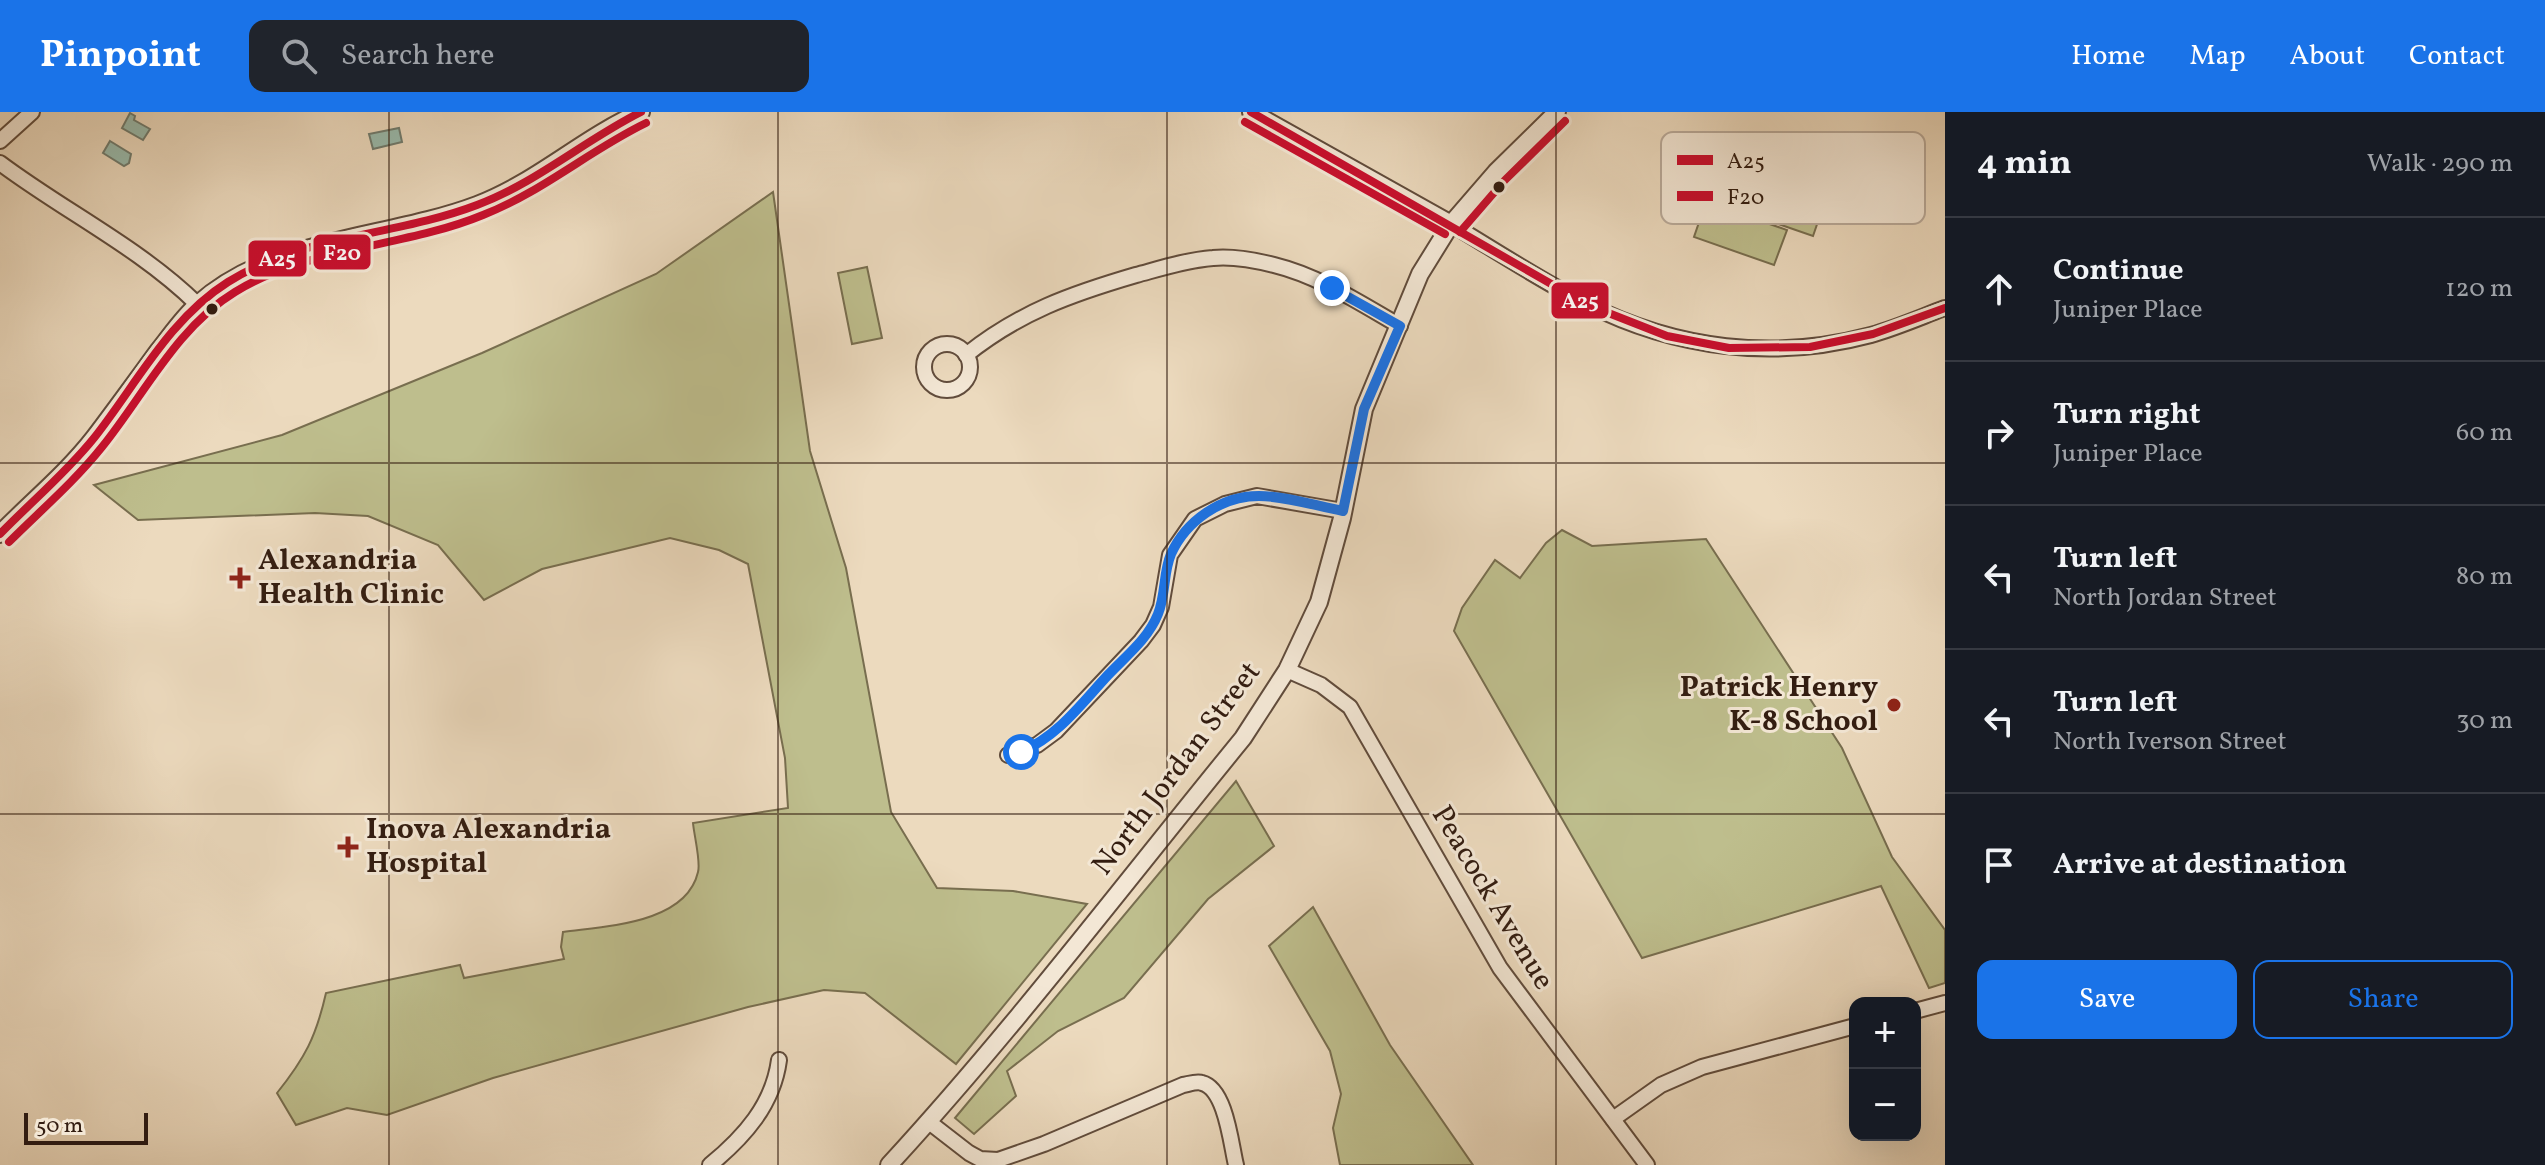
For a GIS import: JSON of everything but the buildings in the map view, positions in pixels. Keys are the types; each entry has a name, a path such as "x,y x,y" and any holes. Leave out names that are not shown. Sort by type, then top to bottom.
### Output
{"street":[{"path":"0,141 32,112"},
{"path":"0,534 80,455 197,304 255,268 309,249 425,220 495,197 556,164 598,134 641,112"},
{"path":"1251,112 1588,305 1645,329 1705,345 1810,347 1873,334 1945,308"},
{"name":"North Jordan Street","path":"889,1165 929,1122 1243,738 1287,670 1319,602 1343,511 1364,409 1420,274 1451,224 1496,172 1557,112"},
{"path":"0,163 130,251 180,287 197,304"},
{"path":"966,355 1006,325 1048,305 1182,262 1212,258 1233,257 1293,271 1332,288 1400,326"},
{"path":"1008,755 1037,745 1056,731 1141,641 1161,607 1170,555 1195,519 1225,504 1257,496 1343,511"},
{"name":"Peacock Avenue","path":"1287,670 1332,692 1357,716 1500,968 1647,1165"},
{"path":"1921,1009 1945,1003 1945,1011"},
{"path":"1613,1119 1661,1085 1702,1067 1849,1028"},
{"path":"710,1165 736,1142 767,1103 776,1082 779,1060"},
{"path":"929,1122 969,1153 980,1159 998,1160 1183,1085 1204,1083 1215,1094 1225,1115 1236,1165"}],"green space":[{"path":"773,192 810,451 846,568 891,812 937,888 1013,891 1087,904 956,1064 865,993 824,990 748,1007 493,1078 387,1115 347,1108 296,1125 277,1093 308,1046 326,993 460,965 464,978 564,959 561,947 563,932 642,919 678,902 690,889 699,868 693,823 788,808 785,758 748,564 719,550 670,538 542,569 484,600 438,545 368,516 315,513 138,520 94,485 282,435 482,353 656,274"},
{"path":"1698,224 1770,224 1787,230 1774,265 1694,237"},
{"path":"1778,224 1817,224 1813,236"},
{"path":"867,267 882,338 852,344 838,273"},
{"path":"1562,530 1592,546 1706,539 1842,748 1892,857 1945,930 1945,983 1929,988 1881,886 1642,958 1454,631 1462,608 1495,560 1520,578 1546,543"},
{"path":"1236,781 1274,846 1208,899 1124,998 1058,1031 1007,1071 1016,1096 974,1134 955,1118"},
{"path":"1313,907 1390,1045 1473,1165 1340,1165 1333,1128 1341,1094 1330,1051 1269,946"}],"shaded area":[{"path":"130,113 135,116 134,120 150,129 143,140 122,128"},
{"path":"399,128 402,142 373,149 369,134"},
{"path":"110,141 131,154 129,163 124,166 103,153"}],"transit line":[{"name":"A25","path":"0,534 83,451 188,315 228,282 287,254 414,224 499,196 641,112"},
{"name":"A25","path":"1251,112 1588,305 1667,336 1729,348 1810,347 1873,334 1945,308"},
{"name":"F20","path":"1460,232 1505,180 1565,121"},
{"name":"F20","path":"1245,122 1445,234"},
{"name":"F20","path":"9,542 91,460 162,363 196,324 235,292 294,265 452,226 505,206 646,123"}],"place":[{"name":"Alexandria Health Clinic","path":"240,578"},
{"name":"Patrick Henry K-8 School","path":"1894,705"},
{"name":"Inova Alexandria Hospital","path":"348,847"}],"route":[{"path":"1021,752 1056,731 1153,625 1161,607 1170,555 1195,519 1225,504 1257,496 1343,511 1364,409 1400,326 1332,288"}]}
